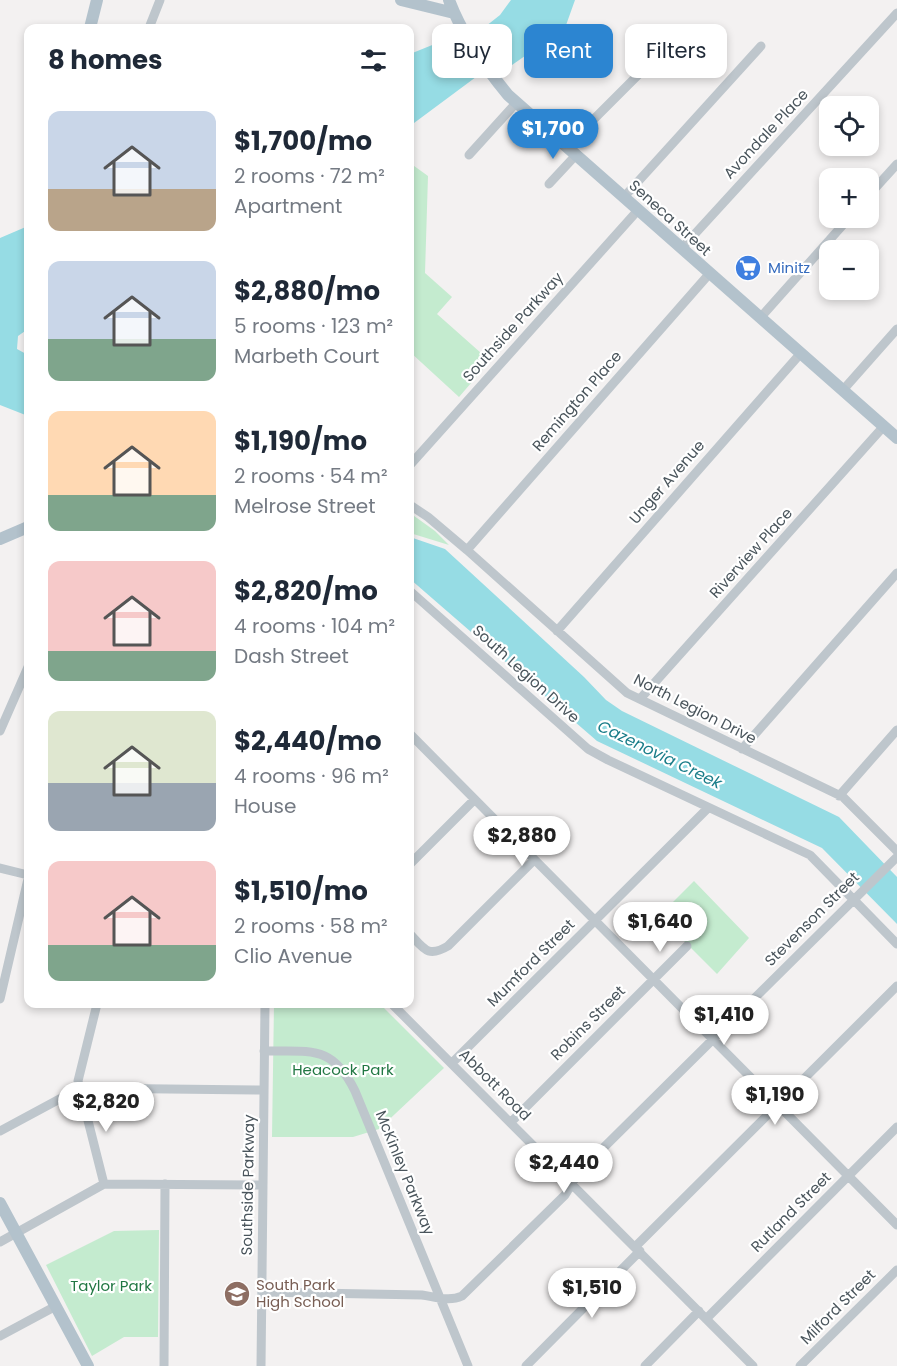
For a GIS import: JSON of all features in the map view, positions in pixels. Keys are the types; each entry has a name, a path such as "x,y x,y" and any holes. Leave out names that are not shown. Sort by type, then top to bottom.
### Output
{"main road":[{"path":"91,24 97,0"},
{"path":"401,0 456,17"},
{"name":"Seneca Street","path":"449,0 456,17 480,57 505,92 897,438"},
{"path":"0,539 24,529"},
{"path":"0,1203 88,1366"}],"street":[{"path":"151,24 160,0"},
{"name":"Avondale Place","path":"681,248 897,13"},
{"path":"624,196 761,46"},
{"path":"549,184 571,150 636,78"},
{"path":"469,155 517,102"},
{"path":"879,184 897,164"},
{"name":"Southside Parkway","path":"414,461 639,209"},
{"path":"761,317 840,228"},
{"name":"Remington Place","path":"467,550 710,273"},
{"path":"843,390 897,329"},
{"name":"Unger Avenue","path":"557,631 801,353"},
{"name":"Riverview Place","path":"640,699 884,426"},
{"name":"North Legion Drive","path":"414,508 467,550 627,693 839,796 896,855"},
{"path":"742,749 897,573"},
{"name":"South Legion Drive","path":"414,595 596,755 810,855 855,897 897,944"},
{"path":"0,731 24,676"},
{"path":"839,796 897,730"},
{"path":"414,738 897,1225"},
{"path":"414,860 474,800"},
{"name":"Mumford Street","path":"452,1063 708,808"},
{"name":"Stevenson Street","path":"440,1298 454,1299 462,1296 565,1194 579,1172 896,855"},
{"path":"414,938 430,952 437,952 448,946 534,860"},
{"path":"0,868 24,873"},
{"path":"0,999 24,896"},
{"name":"Robins Street","path":"511,1122 687,946"},
{"path":"526,1366 777,1105 897,986"},
{"path":"96,1008 78,1081 104,1184"},
{"name":"Southside Parkway","path":"261,1366 266,1008"},
{"name":"Abbott Road","path":"396,1008 753,1366"},
{"name":"McKinley Parkway","path":"264,1051 324,1055 343,1069 355,1091 468,1366"},
{"path":"0,1131 80,1088 264,1090"},
{"name":"Rutland Street","path":"645,1366 703,1315 897,1127"},
{"path":"0,1242 104,1184 263,1185"},
{"path":"164,1366 165,1184"},
{"name":"Milford Street","path":"800,1366 897,1270"},
{"path":"262,1292 422,1294 440,1298"},
{"path":"0,1336 56,1306"}],"green space":[{"path":"414,166 428,176 425,273 452,297 437,314 490,361 459,397 414,356"},
{"path":"414,516 435,531 449,545 414,534"},
{"path":"694,881 749,938 717,974 659,916"},
{"name":"Heacock Park","path":"274,1008 384,1008 444,1068 379,1129 353,1137 272,1137"},
{"name":"Taylor Park","path":"159,1230 158,1337 124,1337 92,1356 46,1265 114,1231"}],"water":[{"path":"511,0 575,0 566,24 524,24 524,57 512,65 512,24 489,24 500,15"},
{"path":"432,45 432,78 475,78 414,123 414,52"},
{"path":"24,228 24,332 18,336 17,349 24,353 24,414 0,405 0,238"},
{"name":"Cazenovia Creek","path":"414,538 445,549 606,700 622,711 839,817 897,877 897,924 822,848 597,741 414,582"}],"place":[{"name":"Minitz","path":"748,268"},
{"name":"South Park High School","path":"237,1294"}]}
